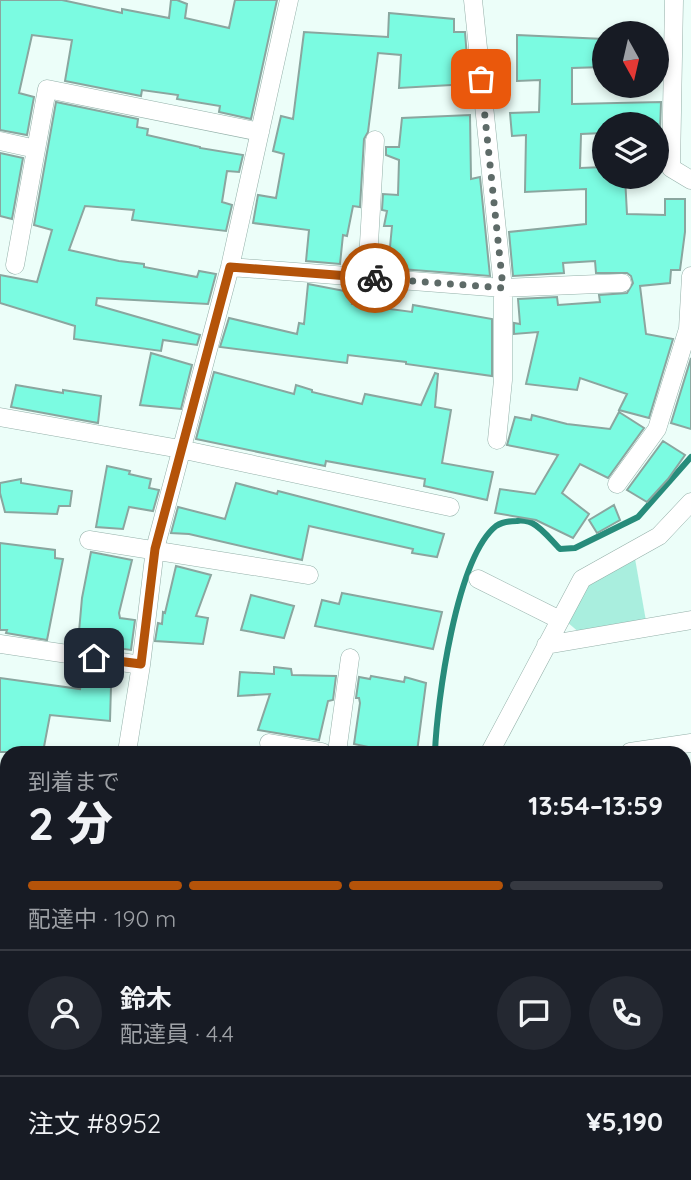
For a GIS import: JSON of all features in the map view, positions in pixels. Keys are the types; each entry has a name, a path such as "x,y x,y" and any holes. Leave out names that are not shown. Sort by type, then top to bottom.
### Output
{"street":[{"path":"128,746 155,549 230,267 289,0"},
{"path":"473,0 503,288 503,380 497,440"},
{"path":"674,0 671,168 691,180"},
{"path":"15,265 47,89 260,132"},
{"path":"366,278 375,140"},
{"path":"0,141 36,149"},
{"path":"230,267 503,288 622,284"},
{"path":"618,484 657,429 688,329 691,276"},
{"path":"0,417 180,449 450,506"},
{"path":"493,746 582,579 659,536 691,502"},
{"path":"89,540 309,575"},
{"path":"478,579 560,620"},
{"path":"546,645 691,620"},
{"path":"0,645 141,664"},
{"path":"338,746 350,658"},
{"path":"671,746 691,743"},
{"path":"269,744 282,746"}],"green space":[{"path":"634,553 646,621 580,633 567,622 586,580"}],"building":[{"path":"0,0 62,0 122,13 122,9 169,18 171,0 177,0 187,4 185,18 229,28 235,0 277,0 251,119 219,112 220,106 177,99 178,95 142,90 141,96 65,81 72,40 32,35 19,93 34,97 27,135 0,130"},
{"path":"389,13 454,19 454,32 465,32 469,84 399,88 401,55 378,53 368,132 364,139 360,207 353,206 347,236 343,235 340,264 306,261 309,230 253,223 258,195 276,198 284,154 273,151 281,116 293,119 304,32 388,37"},
{"path":"517,35 592,38 592,67 572,68 572,104 661,102 661,112 592,112 592,134 581,134 580,168 592,168 592,189 626,189 627,214 665,215 665,199 685,199 685,232 680,270 671,270 670,283 640,286 646,334 673,339 649,418 619,410 627,394 580,378 577,390 526,384 538,332 514,334 514,323 520,324 518,299 557,297 558,305 600,302 599,295 627,293 633,283 627,273 596,273 595,261 563,263 564,273 513,276 509,232 586,224 586,189 525,192 526,135 512,136 510,113 539,112 540,80 517,81"},
{"path":"56,102 138,119 137,127 148,129 147,135 243,155 239,172 227,171 222,202 232,205 226,231 132,220 134,210 85,206 69,250 197,277 199,271 216,274 208,304 97,298 96,305 200,335 197,345 163,340 161,351 74,339 75,326 0,303 0,275 37,282 52,230 34,225"},
{"path":"470,115 471,179 480,177 490,276 388,268 392,226 384,226 387,211 382,210 383,194 398,195 399,160 386,155 386,147 399,147 402,118"},
{"path":"0,153 23,158 12,219 0,216"},
{"path":"308,284 355,293 352,304 412,312 413,305 492,319 492,376 348,355 347,363 220,347 229,318 297,334 299,323 304,324"},
{"path":"151,353 192,365 181,409 140,405"},
{"path":"691,358 691,429 671,423"},
{"path":"214,372 294,394 296,385 312,392 362,404 365,394 421,405 435,373 438,374 435,407 451,410 442,463 493,472 487,500 424,486 425,479 326,461 325,466 196,439"},
{"path":"16,385 101,396 98,423 11,407"},
{"path":"619,412 644,428 608,478 580,464 562,493 589,514 573,538 536,520 495,513 500,489 535,494 558,455 507,445 515,417 531,420 532,415 567,424 610,429"},
{"path":"663,441 685,455 647,502 627,490"},
{"path":"107,466 151,479 149,488 159,490 153,511 129,507 123,529 96,527"},
{"path":"21,479 21,483 72,491 70,506 59,506 57,514 5,512 0,483"},
{"path":"236,483 277,494 278,491 444,534 437,557 412,553 413,549 309,526 302,560 189,534 171,533 178,507 225,519"},
{"path":"614,505 620,520 597,533 589,520"},
{"path":"0,543 55,550 55,558 63,559 47,640 0,630"},
{"path":"91,552 132,560 119,613 120,618 135,620 131,650 78,643 82,598"},
{"path":"176,566 211,575 196,616 208,618 203,644 155,641 158,623 162,624"},
{"path":"342,593 442,612 433,649 315,626 322,600 339,604"},
{"path":"251,595 294,606 284,638 241,630"},
{"path":"274,667 291,669 292,675 336,676 333,700 328,701 319,740 258,730 270,694 238,696 240,672 274,674"},
{"path":"371,676 404,682 405,677 426,683 418,746 354,744 360,703 359,698 356,698 359,677 370,679"},
{"path":"0,678 80,689 81,682 111,686 110,721 50,715 44,746 0,746"}],"waterway":[{"path":"436,746 445,667 460,598 482,543 496,526 509,522 529,522 560,549 575,548 638,517 691,457"}],"way so far":[{"path":"375,278 503,288 481,79"}],"route":[{"path":"94,658 141,664 155,549 230,267 375,278"}]}
